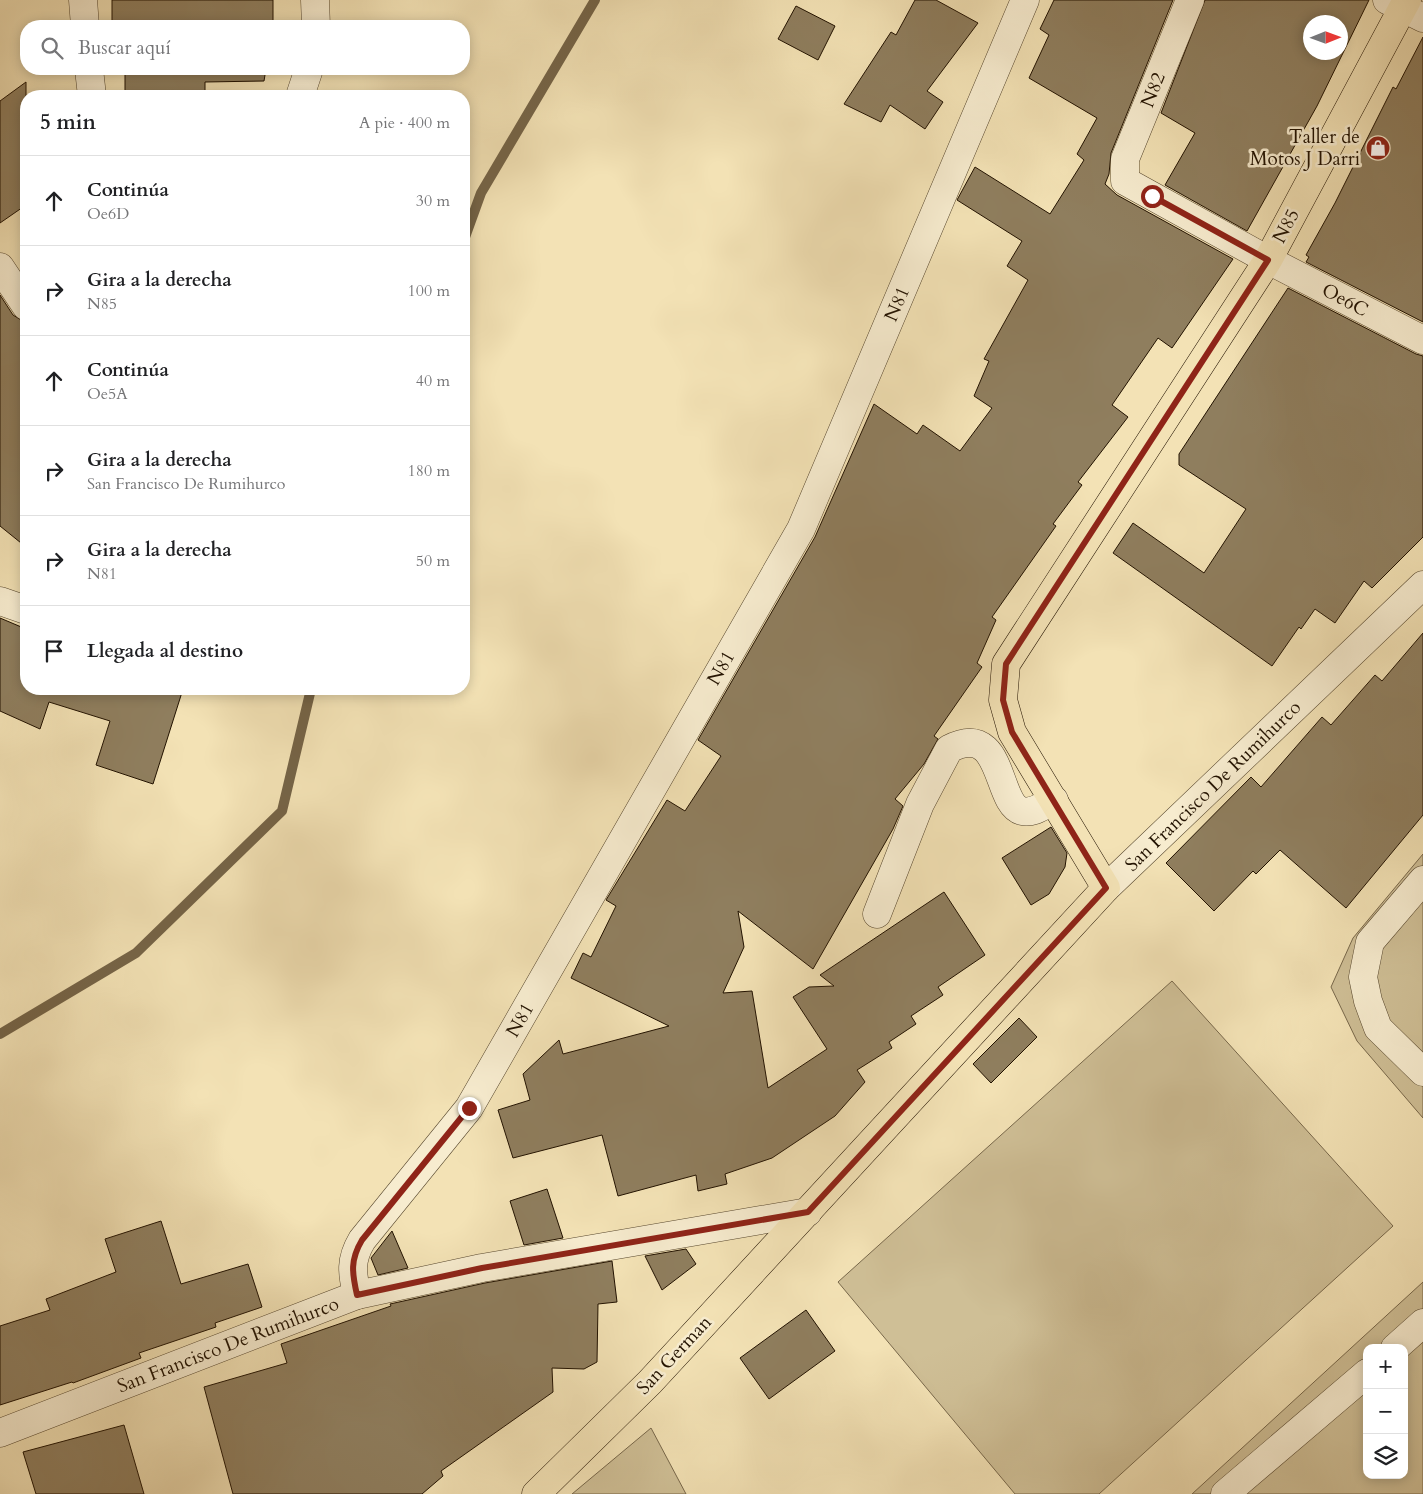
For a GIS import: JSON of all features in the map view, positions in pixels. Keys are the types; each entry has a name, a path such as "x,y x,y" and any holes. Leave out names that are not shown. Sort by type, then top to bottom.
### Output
{"main road":[{"name":"N85","path":"1054,800 1012,732 1003,700 1006,664 1268,260 1405,7"},
{"path":"1054,800 1106,888"},
{"name":"San Francisco De Rumihurco","path":"808,1212 1106,888"},
{"name":"San German","path":"536,1494 650,1382 808,1212"}],"street":[{"path":"82,0 84,20"},
{"path":"315,0 316,20"},
{"name":"N81","path":"357,1295 351,1268 353,1257 362,1240 469,1108 802,529 1025,0"},
{"name":"N82","path":"1125,181 1125,159 1190,0"},
{"path":"90,75 91,90"},
{"path":"302,90 307,75"},
{"name":"Oe6C","path":"1125,181 1268,260 1423,340"},
{"path":"0,267 20,297"},
{"name":"San Francisco De Rumihurco","path":"1106,888 1423,585"},
{"path":"0,601 20,608"},
{"path":"877,914 920,804 949,749 965,744 984,749 992,756 1013,804 1020,811 1031,812 1054,800"},
{"path":"1423,880 1370,942 1363,977 1368,1001 1378,1028 1423,1072"},
{"name":"San Francisco De Rumihurco","path":"0,1433 357,1295 482,1268 808,1212"},
{"path":"1399,1344 1423,1323"},
{"path":"1225,1494 1363,1376"}],"shaded area":[{"path":"1423,854 1423,1118 1357,1041 1331,987 1353,938"},
{"path":"1172,981 1393,1226 1099,1494 1015,1494 838,1282"},
{"path":"1423,1282 1423,1494 1192,1494"},
{"path":"651,1428 686,1494 572,1494"}],"building":[{"path":"112,0 273,0 273,20 112,20"},
{"path":"915,0 936,0 978,23 927,91 943,102 925,129 890,105 881,122 844,104 891,32 896,35"},
{"path":"1054,0 1173,0 1111,153 1109,174 1105,184 1117,195 1233,259 1172,348 1158,338 1112,405 1128,417 1078,482 1082,485 1053,524 1056,526 992,617 996,620 977,663 982,667 934,736 938,739 924,764 895,799 903,806 893,829 813,969 738,911 744,947 723,993 752,991 768,1088 827,1049 793,997 809,987 834,986 820,975 944,892 985,955 938,987 943,995 911,1016 916,1024 889,1042 892,1048 857,1070 865,1082 835,1116 772,1158 725,1174 727,1184 698,1191 696,1175 618,1196 602,1135 513,1158 498,1110 530,1100 523,1074 559,1040 563,1054 669,1026 571,978 583,953 591,957 616,906 606,900 667,800 685,811 721,756 698,740 815,537 874,404 917,434 923,425 960,451 992,408 974,396 989,361 984,359 1028,280 1007,266 1022,241 957,200 975,167 1050,214 1084,160 1077,154 1097,118 1029,78 1049,35 1040,29"},
{"path":"1205,0 1369,0 1348,43 1348,15 1303,15 1303,60 1340,60 1317,106 1247,231 1165,185 1195,133 1161,113"},
{"path":"796,6 835,26 818,60 778,39"},
{"path":"1423,37 1423,322 1306,262 1309,257 1306,255 1335,203 1393,87 1396,89"},
{"path":"125,75 265,75 264,81 205,82 205,90 125,90"},
{"path":"26,82 26,90 20,90 20,209 0,223 0,101"},
{"path":"1288,288 1423,356 1423,537 1372,588 1364,581 1335,623 1315,609 1301,629 1299,627 1272,666 1113,553 1133,523 1204,573 1246,509 1179,465 1179,454"},
{"path":"0,295 13,315 20,319 20,542 0,526"},
{"path":"0,618 20,626 20,695 181,695 153,784 96,765 110,721 49,702 40,729 0,711"},
{"path":"1423,633 1423,815 1346,908 1280,850 1256,874 1253,871 1214,911 1166,863 1251,777 1261,787 1322,717 1331,725 1375,675 1382,681"},
{"path":"1051,827 1067,853 1065,867 1049,894 1031,905 1002,858"},
{"path":"1019,1018 1037,1037 991,1083 973,1064"},
{"path":"547,1189 563,1238 524,1245 510,1201"},
{"path":"161,1221 181,1284 248,1264 262,1307 215,1323 216,1327 139,1353 141,1358 73,1383 0,1405 0,1326 50,1310 46,1299 116,1272 105,1239"},
{"path":"392,1231 408,1268 378,1275 371,1258"},
{"path":"686,1249 696,1264 662,1290 645,1256"},
{"path":"612,1261 617,1302 598,1304 597,1362 584,1369 552,1368 553,1392 441,1471 443,1476 422,1494 233,1494 204,1387 287,1363 281,1344 391,1306 390,1304 485,1283"},
{"path":"806,1310 835,1351 769,1399 740,1358"},
{"path":"124,1425 144,1494 36,1494 23,1452"}],"waterway":[{"path":"470,223 481,193 595,0"},
{"path":"0,1034 136,953 282,811 310,695"}],"place":[{"name":"Taller de Motos J Darri","path":"1378,148"}],"route":[{"path":"469,1108 372,1226 357,1248 351,1268 357,1295 482,1268 808,1212 1106,888 1012,732 1003,700 1006,664 1268,260 1152,196"}]}
